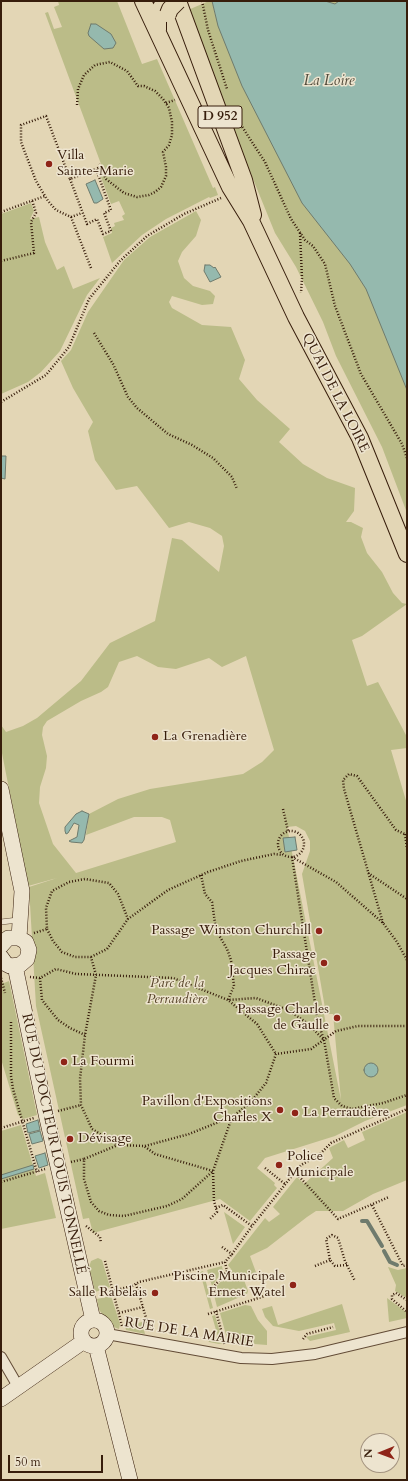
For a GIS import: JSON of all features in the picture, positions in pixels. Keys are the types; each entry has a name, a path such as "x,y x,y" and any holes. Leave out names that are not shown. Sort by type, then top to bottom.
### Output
{"main road":[{"path":"158,31 158,12 166,7 170,9 178,1"},
{"name":"QUAI DE LA LOIRE","path":"178,1 244,180 257,234"},
{"name":"QUAI DE LA LOIRE","path":"144,4 230,187 257,234 296,317 360,438 407,554"},
{"path":"166,7 165,26 167,34 237,183 257,234"}],"street":[{"path":"1,789 22,891 19,938"},
{"path":"1,946 8,938 19,938 28,946 28,955 24,963 15,966 6,964 1,957"},
{"name":"RUE DU DOCTEUR LOUIS TONNELLÉ","path":"15,966 46,1114 93,1320"},
{"path":"1,1399 90,1344 105,1340 107,1334 103,1324 93,1320 84,1326 82,1331 90,1344 130,1480"},
{"name":"RUE DE LA MAIRIE","path":"107,1334 241,1358 272,1359 315,1354 407,1332"},
{"path":"1,1357 19,1388"}],"lane":[{"path":"1,922 12,920 21,921"}],"path":[{"path":"202,1 208,30 229,94"},
{"path":"77,105 78,89 84,74 95,65 110,62 127,71 138,86 150,88 166,103 171,116 173,128 171,142 163,152 166,176 161,187 149,195 137,197 130,196 119,191 106,179 99,164"},
{"path":"166,103 176,98"},
{"path":"92,268 71,217 56,210 36,181 21,142 21,125 46,116 87,224 97,219 103,234 111,231 104,213 112,210 96,169"},
{"path":"236,116 242,129 265,162 291,219 305,240 320,254 325,264 335,306 361,374 402,444 407,458"},
{"path":"70,179 100,167"},
{"path":"1,212 45,196"},
{"path":"1,402 46,375 69,347 89,300 120,261 147,236 184,214 224,197"},
{"path":"1,261 34,253 32,222 36,213 32,200"},
{"path":"71,217 82,213"},
{"path":"300,232 302,278 300,297"},
{"path":"94,333 113,364 128,397 137,408 168,434 192,445 213,458 232,477 237,489"},
{"path":"383,923 344,789 343,780 349,774 357,776 396,830 406,835 407,848"},
{"path":"283,809 288,831"},
{"path":"284,855 278,848 278,840 288,831 297,832 304,842 300,853 292,857"},
{"path":"128,920 118,894 109,883 84,879 69,882 52,891 46,908 47,929 53,941 62,952 75,957 91,957 107,949 128,920 168,890 201,875 241,861 274,854 284,855 292,857 336,882 383,923 397,942 407,960"},
{"path":"292,857 318,1022 324,1040 334,1098 342,1106 352,1109 383,1103 407,1094"},
{"path":"368,873 407,899"},
{"path":"201,875 205,894 212,902 216,930 227,949 231,960 234,986 228,1000"},
{"path":"36,937 33,933 47,929"},
{"path":"91,957 96,975 85,1035 80,1079 81,1105 92,1129 118,1145"},
{"path":"30,970 29,977 40,978 56,969 76,974 173,978 228,1000 257,1024 276,1054"},
{"path":"1,978 7,1000"},
{"path":"40,978 42,1000 58,1020 85,1035"},
{"path":"228,1000 256,998 288,1010 307,1023 324,1040"},
{"path":"1,1182 37,1172 22,1122 11,1076 12,1034 10,1015"},
{"path":"276,1054 311,1049 336,1031 358,1026 407,1026"},
{"path":"213,1171 182,1199 167,1206 124,1216 109,1215 99,1211 91,1202 84,1179 84,1159 118,1145 144,1146 189,1134 232,1117 249,1104 266,1083 276,1054"},
{"path":"1,1128 81,1105"},
{"path":"96,1295 225,1262 301,1165 319,1155 331,1143 407,1109"},
{"path":"209,1220 217,1212 214,1201 213,1171 232,1117"},
{"path":"144,1146 154,1154 213,1171"},
{"path":"265,1168 285,1184"},
{"path":"294,1172 338,1219 389,1197"},
{"path":"216,1208 223,1205 252,1226"},
{"path":"372,1205 403,1266 407,1265"},
{"path":"81,1222 100,1237 101,1242"},
{"path":"347,1265 335,1266 330,1260 326,1239 332,1235 338,1238 347,1265 355,1281"},
{"path":"222,1248 232,1254"},
{"path":"315,1266 330,1260"},
{"path":"105,1261 123,1330"},
{"path":"211,1290 227,1271 225,1262"},
{"path":"136,1284 150,1328"},
{"path":"407,1300 396,1293 392,1295 392,1299 407,1312"},
{"path":"208,1314 268,1294"},
{"path":"119,1313 143,1306"},
{"path":"216,1311 226,1348"},
{"path":"303,1339 307,1334 333,1327"}],"green space":[{"path":"58,1 117,1 142,64 157,59 213,188 215,187 218,195 209,197 166,219 142,235 112,263 103,237 112,233 111,228 115,226 114,223 124,220 122,216 125,214 119,201 111,204 99,172 105,170 101,164 45,13 48,12 54,29 62,27 54,7 59,5"},
{"name":"La Loire","path":"212,1 215,14 246,1 407,1 407,513 382,447 336,356 323,322 296,267 275,233 240,147 188,10"},
{"path":"31,203 34,211 30,219 39,217 45,242 57,270 64,266 73,289 100,278 87,295 60,351 41,372 28,382 1,394 1,214"},
{"name":"Parc de la Perraudière","path":"196,211 201,220 196,236 182,252 178,261 184,278 193,286 210,291 215,296 213,304 202,305 172,296 169,302 172,308 202,325 231,327 245,360 239,379 257,400 290,429 279,442 303,464 327,478 355,488 354,511 346,522 351,522 363,528 361,537 367,553 382,572 393,593 402,603 407,604 362,636 352,640 367,686 378,682 407,737 407,748 391,750 407,804 407,1105 365,1121 335,1136 265,1158 257,1168 275,1183 274,1185 277,1188 250,1221 220,1199 93,1233 89,1218 83,1219 36,1006 29,887 57,878 28,886 1,748 1,725 6,732 23,726 37,718 81,681 110,643 155,621 172,538 182,540 219,572 224,546 222,536 210,528 189,522 169,528 137,486 116,490 95,460 88,431 93,422 73,388 61,361 71,350 88,312 124,260 150,237","holes":["137,656 158,667 176,669 209,658 222,667 246,656 274,750 262,762 243,774 150,789 118,799 89,814 86,835 134,817 162,817 170,820 176,842 76,873 53,844 39,803 40,787 46,768 47,756 42,735 43,727 47,721 108,687 119,662","296,826 305,831 310,841 310,851 302,874 326,1014 333,1014 341,1100 287,827"]},
{"path":"1,981 4,983 9,981 37,1115 23,1119 18,1115 1,1059"},
{"path":"407,1112 407,1180 373,1194 343,1211 316,1211 307,1217 267,1248 250,1256 257,1275 244,1280 248,1291 247,1294 217,1307 213,1291 231,1269 228,1265 265,1218 269,1222 280,1214 273,1207 297,1177 304,1184 333,1158 329,1148 344,1140 348,1148 365,1140 362,1132"},
{"path":"21,1125 36,1176 45,1173 56,1218 1,1229 1,1131"},
{"path":"224,1212 245,1227 233,1244"},
{"path":"98,1258 102,1260 110,1287 95,1292 89,1267 91,1261"},
{"path":"222,1266 223,1271 212,1286 207,1270"},
{"path":"388,1267 398,1270 407,1268 407,1298 395,1291 396,1285"},
{"path":"203,1271 213,1308 210,1309 200,1272"},
{"path":"111,1296 120,1324 119,1329 114,1327 99,1310 97,1299"},
{"path":"387,1298 406,1312 407,1318 389,1322"},
{"path":"342,1304 350,1332 310,1341 306,1337 336,1330 334,1323 299,1331 273,1326 265,1317 262,1309 272,1306 278,1325"},
{"path":"245,1305 251,1306 258,1320 267,1331 267,1345 228,1342 220,1313"},
{"path":"215,1315 223,1343 219,1344 209,1342 208,1340 218,1337 212,1316"},
{"path":"142,1322 145,1334 126,1330 125,1326"}],"water":[{"name":"La Loire","path":"212,1 325,1 335,4 339,1 407,1 407,390 366,289 350,264 302,203 242,86 218,26"},
{"path":"91,24 96,24 111,34 116,43 113,48 104,49 89,36 88,33"},
{"path":"95,180 103,199 97,203 94,203 86,184"},
{"path":"205,265 215,267 221,277 210,282 204,271"},
{"path":"1,456 6,456 5,479 1,478"},
{"path":"82,811 89,814 84,840 82,843 71,842 69,841 77,837 79,825 74,823 66,834 65,827 76,814"},
{"path":"295,837 297,850 285,852 283,838"},
{"path":"368,1063 374,1063 378,1067 378,1073 374,1077 368,1077 364,1073 364,1067"},
{"path":"38,1120 40,1130 28,1133 26,1124"},
{"path":"40,1131 43,1141 32,1144 29,1134"},
{"path":"45,1153 48,1165 39,1168 35,1156"},
{"path":"33,1165 34,1169 1,1179 1,1175"}],"waterway":[{"path":"362,1221 367,1221 382,1246"},
{"path":"384,1251 390,1262 397,1265"}],"place":[{"name":"Villa Sainte-Marie","path":"49,164"},
{"name":"La Grenadière","path":"155,737"},
{"name":"Passage Winston Churchill","path":"319,931"},
{"name":"Passage Jacques Chirac","path":"324,963"},
{"name":"Passage Charles de Gaulle","path":"337,1018"},
{"name":"La Fourmi","path":"64,1062"},
{"name":"Pavillon d'Expositions Charles X","path":"280,1110"},
{"name":"La Perraudière","path":"295,1113"},
{"name":"Dévisage","path":"70,1139"},
{"name":"Police Municipale","path":"279,1165"},
{"name":"Piscine Municipale Ernest Watel","path":"293,1285"},
{"name":"Salle Rabelais","path":"155,1293"}]}
